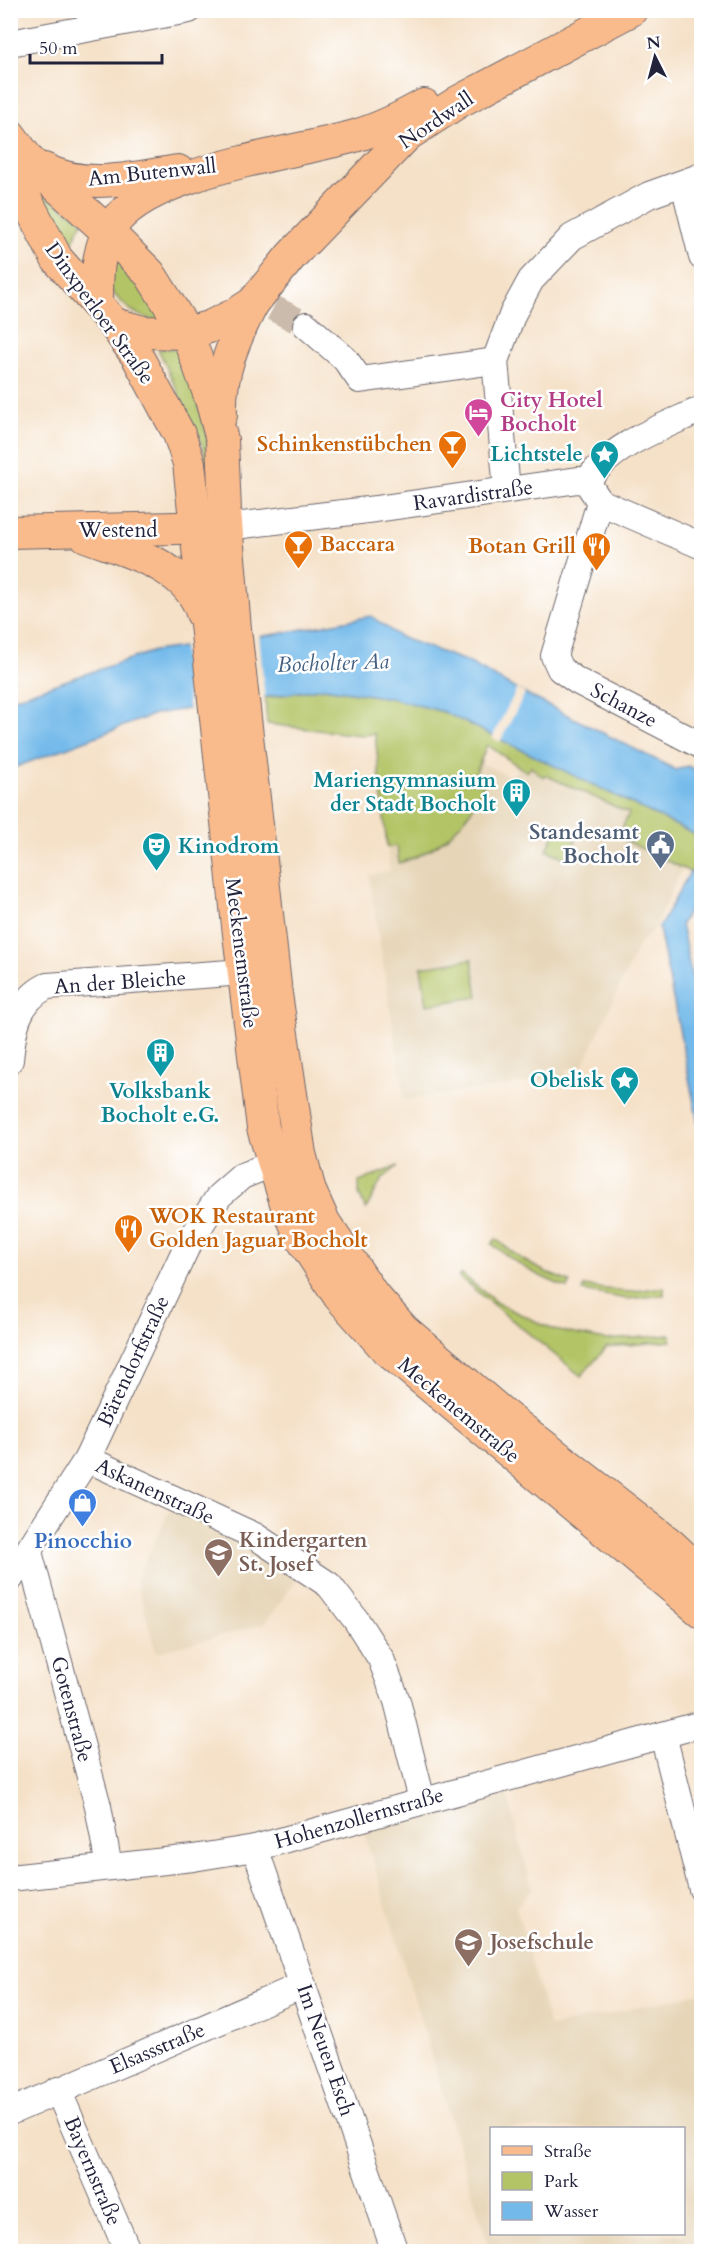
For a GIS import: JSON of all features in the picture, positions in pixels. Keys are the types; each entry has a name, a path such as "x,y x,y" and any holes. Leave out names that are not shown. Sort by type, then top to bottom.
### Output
{"main road":[{"name":"Nordwall","path":"324,145 398,120 597,10"},
{"name":"Nordwall","path":"222,440 220,402 224,374 235,339 262,303 291,256 389,151 430,119 631,10"},
{"name":"Dinxperloer Straße","path":"10,135 57,259 105,313 137,356 179,434 212,528"},
{"name":"Am Butenwall","path":"20,166 85,180 131,178 241,162 324,145"},
{"path":"324,145 346,151 352,158 359,183"},
{"name":"Am Butenwall","path":"105,313 97,262 108,232 137,201 182,182 241,162"},
{"name":"Dinxperloer Straße","path":"20,166 108,232 150,274 187,333 222,440 212,528"},
{"name":"Nordwall","path":"105,313 143,332 187,333 220,323 262,303"},
{"name":"Westend","path":"10,532 212,528"},
{"name":"Meckenemstraße","path":"212,528 231,721 273,970 286,1158 302,1239 333,1288 359,1321 387,1350 702,1612"},
{"path":"72,530 144,558 174,574 191,589 199,603 221,630"},
{"name":"Meckenemstraße","path":"231,721 244,972 263,1128 310,1191 329,1231 373,1295 404,1330 505,1416 670,1544 702,1574"}],"street":[{"path":"10,43 189,10"},
{"path":"507,490 495,361 513,313 531,280 556,251 572,237 649,195 693,180 702,257"},
{"path":"306,325 345,358 360,380 495,361"},
{"path":"593,492 602,463 626,447 702,409"},
{"name":"Ravardistraße","path":"212,528 376,509 578,480 593,492 702,546"},
{"name":"Schanze","path":"593,492 554,656 560,669 577,681 702,746"},
{"name":"An der Bleiche","path":"10,1059 12,1039 21,1010 36,992 47,986 244,972"},
{"name":"Bärendorfstraße","path":"10,1579 87,1459 187,1246 219,1196 242,1176 286,1158"},
{"name":"Askanenstraße","path":"87,1459 255,1536 329,1585 356,1620 381,1659 397,1701 422,1800"},
{"name":"Gotenstraße","path":"28,1552 98,1806 109,1867"},
{"name":"Hohenzollernstraße","path":"10,1878 255,1848 702,1724"},
{"path":"663,1735 702,1889"},
{"name":"Im Neuen Esch","path":"255,1848 395,2252"},
{"name":"Elsassstraße","path":"10,2112 303,1985"},
{"name":"Bayernstraße","path":"58,2090 128,2252"}],"shaded area":[{"path":"375,730 479,762 511,777 518,769 512,765 520,760 533,766 543,777 545,774 629,814 686,860 655,928 640,943 583,1066 566,1069 567,1077 405,1100 369,875 390,871"},
{"name":"Kindergarten St. Josef","path":"172,1505 302,1573 264,1624 156,1653 136,1580"},
{"path":"507,1794 532,1888 516,1907 550,2027 701,1993 701,2251 490,2251 364,1832"}],"green space":[{"path":"38,191 83,221 69,249"},
{"path":"116,256 167,320 139,315 117,298 104,283"},
{"path":"182,348 210,446 209,488 203,447 158,349"},
{"path":"324,688 391,698 444,712 694,834 701,848 700,871 690,872 618,837 629,813 545,775 543,777 531,767 527,772 487,745 472,782 484,785 470,812 439,844 427,852 399,863 397,846 387,847 375,734 360,735 267,724 265,698"},
{"path":"556,831 576,840 568,859 547,850"},
{"path":"472,959 478,997 427,1005 421,967"},
{"path":"398,1166 382,1179 366,1209 359,1195 359,1182"},
{"path":"496,1239 531,1264 570,1282 568,1288 538,1275 510,1258 492,1244"},
{"path":"462,1274 497,1303 554,1330 606,1340 671,1335 671,1341 607,1347 581,1376 459,1277"},
{"path":"584,1286 628,1292 664,1287 664,1295 627,1299 583,1291"}],"water":[{"name":"Bocholter Aa","path":"371,616 400,637 468,662 514,688 676,770 688,766 701,773 701,848 694,834 444,712 391,698 324,688 155,714 11,769 11,699 154,651 277,634"},
{"path":"701,858 701,890 681,924 701,1022 701,1138 659,928 690,872 700,871"}],"pier":[{"path":"259,634 265,701 189,713 183,645"},
{"path":"517,689 525,693 500,742 492,738"}],"tunnel":[{"path":"273,308 306,325"}],"place":[{"name":"City Hotel Bocholt","path":"479,438"},
{"name":"Schinkenstübchen","path":"453,470"},
{"name":"Lichtstele","path":"604,480"},
{"name":"Baccara","path":"299,570"},
{"name":"Botan Grill","path":"597,572"},
{"name":"Mariengymnasium der Stadt Bocholt","path":"517,818"},
{"name":"Standesamt Bocholt","path":"660,870"},
{"name":"Kinodrom","path":"157,872"},
{"name":"Volksbank Bocholt e.G.","path":"160,1078"},
{"name":"Obelisk","path":"625,1106"},
{"name":"WOK Restaurant Golden Jaguar Bocholt","path":"128,1254"},
{"name":"Pinocchio","path":"83,1528"},
{"name":"Kindergarten St. Josef","path":"218,1578"},
{"name":"Josefschule","path":"469,1968"}]}
